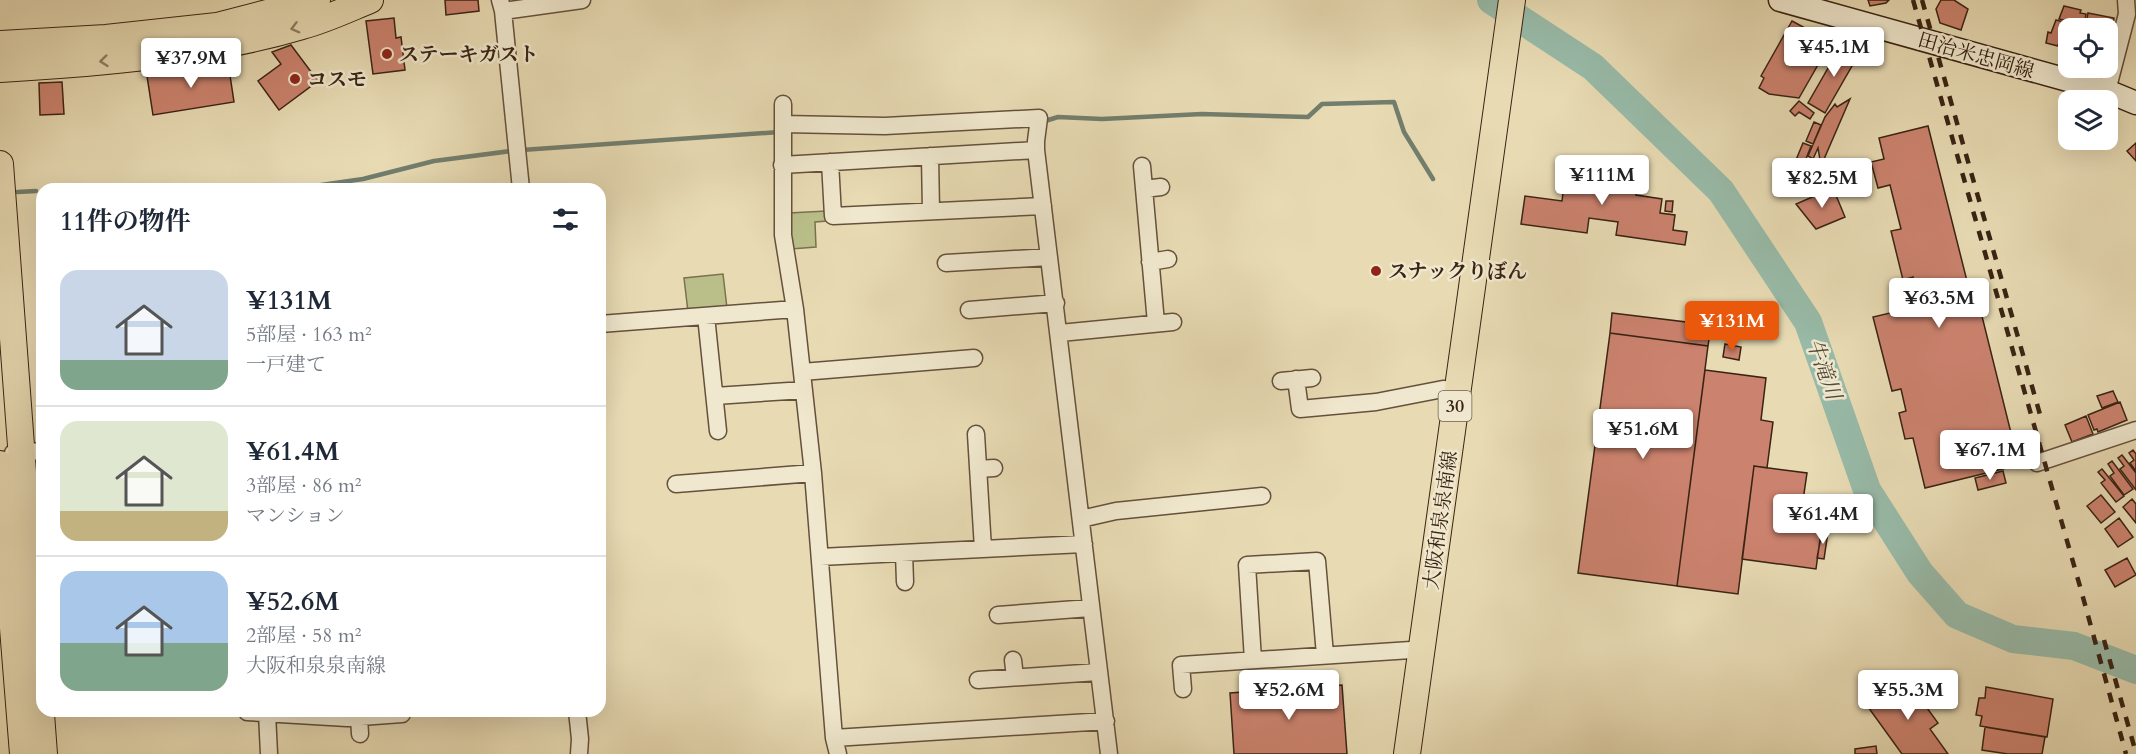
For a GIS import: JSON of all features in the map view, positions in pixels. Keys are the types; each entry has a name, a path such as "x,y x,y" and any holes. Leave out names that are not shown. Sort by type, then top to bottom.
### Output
{"main road":[{"path":"0,44 106,38 217,26 317,0"},
{"path":"0,69 103,62 216,48 303,26 370,0"},
{"name":"大阪和泉泉南線","path":"1407,754 1512,0"},
{"name":"田治米忠岡線","path":"1780,0 2103,90"},
{"name":"田治米忠岡線","path":"2118,96 2136,103"},
{"path":"0,164 16,455 23,754"},
{"path":"16,455 36,669"},
{"path":"41,717 44,754"}],"street":[{"path":"520,183 502,6 582,0"},
{"path":"2107,90 2127,14 2126,0"},
{"path":"783,104 783,235 795,309 813,473 836,746 1106,721"},
{"path":"783,130 898,120 1039,118 1036,150 1060,333 1090,608 1109,754"},
{"path":"782,165 1036,150"},
{"path":"930,156 931,211"},
{"path":"830,162 833,216 1043,206"},
{"path":"1142,166 1156,324"},
{"path":"1144,189 1161,187"},
{"path":"946,263 1049,257"},
{"path":"1150,262 1168,259"},
{"path":"969,310 1056,303"},
{"path":"606,324 795,309"},
{"path":"706,316 718,431"},
{"path":"1060,333 1173,322"},
{"path":"802,372 872,358 945,352 974,358"},
{"path":"1296,380 1299,409 1377,409 1443,389 1457,390"},
{"path":"715,396 804,390"},
{"path":"2037,463 2136,430"},
{"path":"976,434 986,469 983,549"},
{"path":"676,484 742,487 813,473"},
{"path":"1081,519 1116,511 1262,496"},
{"path":"820,558 1084,544"},
{"path":"904,553 905,582"},
{"path":"1253,660 1247,565 1317,561 1325,655"},
{"path":"998,615 1090,608"},
{"path":"1183,689 1181,665 1422,651"},
{"path":"1013,660 1015,677"},
{"path":"978,680 1098,672"},
{"path":"267,717 269,754"},
{"path":"359,717 360,734"},
{"path":"578,717 579,754"}],"green space":[{"path":"826,211 827,221 815,222 816,247 791,249 789,213"},
{"path":"723,274 727,308 688,312 684,278"}],"building":[{"path":"445,0 478,0 479,11 446,15"},
{"path":"1868,0 1889,0 1886,3 1870,6"},
{"path":"1941,0 1954,0 1968,9 1961,30 1940,23 1936,9"},
{"path":"2064,6 2081,10 2080,13 2086,14 2085,18 2059,18"},
{"path":"2088,13 2114,18 2087,18"},
{"name":"ステーキガスト","path":"394,18 396,38 401,37 405,70 373,74 366,21"},
{"path":"2056,20 2058,20 2058,46 2046,43 2048,32 2051,33"},
{"path":"1792,21 1831,42 1799,98 1769,94 1759,88 1764,78 1761,76"},
{"path":"1843,42 1860,52 1825,113 1808,103"},
{"path":"291,45 318,81 279,110 258,81 281,64 272,52"},
{"path":"228,62 234,102 153,115 147,76"},
{"path":"62,82 64,114 40,115 39,83"},
{"path":"1850,99 1821,166 1818,148 1813,159 1808,156 1825,117 1835,104 1837,107"},
{"path":"1799,101 1814,113 1810,119 1799,112 1795,116 1790,111"},
{"path":"1814,122 1821,125 1813,144 1806,141"},
{"path":"1928,126 1970,293 1976,292 2019,465 1925,488 1913,438 1905,439 1899,413 1906,411 1901,389 1892,391 1873,317 1920,306 1913,277 1903,280 1891,231 1901,229 1890,185 1878,188 1871,162 1884,159 1879,138"},
{"path":"1803,143 1811,146 1804,164 1796,160"},
{"path":"2136,143 2136,161 2127,151"},
{"path":"1567,160 1611,166 1609,177 1638,181 1636,195 1662,199 1660,213 1675,215 1673,230 1687,232 1685,245 1616,235 1618,222 1589,218 1587,233 1521,224 1525,196 1562,201"},
{"path":"1833,188 1845,217 1816,229 1796,204"},
{"path":"1666,201 1673,201 1672,212 1665,211"},
{"path":"1612,313 1711,325 1708,346 1610,333"},
{"path":"1610,333 1708,346 1677,586 1578,573"},
{"path":"1725,344 1741,347 1739,360 1723,357"},
{"path":"1705,370 1766,378 1761,420 1773,422 1767,468 1754,466 1738,594 1677,586"},
{"path":"2113,391 2118,402 2102,408 2097,396"},
{"path":"2120,402 2127,420 2098,432 2097,429 2094,430 2088,415"},
{"path":"2086,416 2093,434 2072,442 2065,425"},
{"path":"2133,450 2136,454 2136,471 2130,463 2134,460 2129,453"},
{"path":"2122,455 2136,473 2136,490 2120,469 2124,466 2118,458"},
{"path":"2112,461 2133,489 2124,495 2110,476 2114,473 2108,464"},
{"path":"1754,466 1807,473 1801,514 1823,517 1816,569 1742,559"},
{"path":"2102,469 2124,496 2116,502 2101,483 2105,480 2098,472"},
{"path":"2003,471 2006,483 1978,490 1975,478"},
{"path":"2101,495 2115,512 2101,523 2087,506"},
{"path":"2132,499 2136,504 2136,523 2123,507"},
{"path":"2119,518 2133,537 2118,547 2105,529"},
{"path":"1822,531 1828,532 1824,559 1817,558"},
{"path":"2127,558 2136,575 2115,587 2105,570"},
{"path":"1909,679 1931,705 1927,708 1938,723 1930,729 1948,754 1902,754 1868,707"},
{"path":"1342,685 1347,754 1234,754 1230,693"},
{"path":"1986,687 2053,699 2047,737 1980,726 1982,716 1976,715 1979,698 1985,698"},
{"path":"1985,727 2045,737 2042,754 2008,754 1982,750"},
{"path":"1876,746 1877,754 1855,754 1855,749"}],"waterway":[{"name":"牛滝川","path":"1491,0 1593,67 1721,191 1808,322 1867,490 1920,573 1957,615 2013,639 2074,646 2136,670"},
{"path":"1042,122 1058,117 1102,119 1202,114 1308,117 1322,104 1394,102 1404,132 1433,179"},
{"path":"522,150 780,132"},
{"path":"335,183 363,179 434,161 511,151"},
{"path":"17,192 36,191"}],"railway":[{"path":"1913,0 2126,754"},
{"path":"1922,0 2041,418"},
{"path":"2104,640 2136,753"}],"place":[{"name":"ステーキガスト","path":"387,54"},
{"name":"コスモ","path":"295,79"},
{"name":"スナックりぼん","path":"1376,271"}]}
